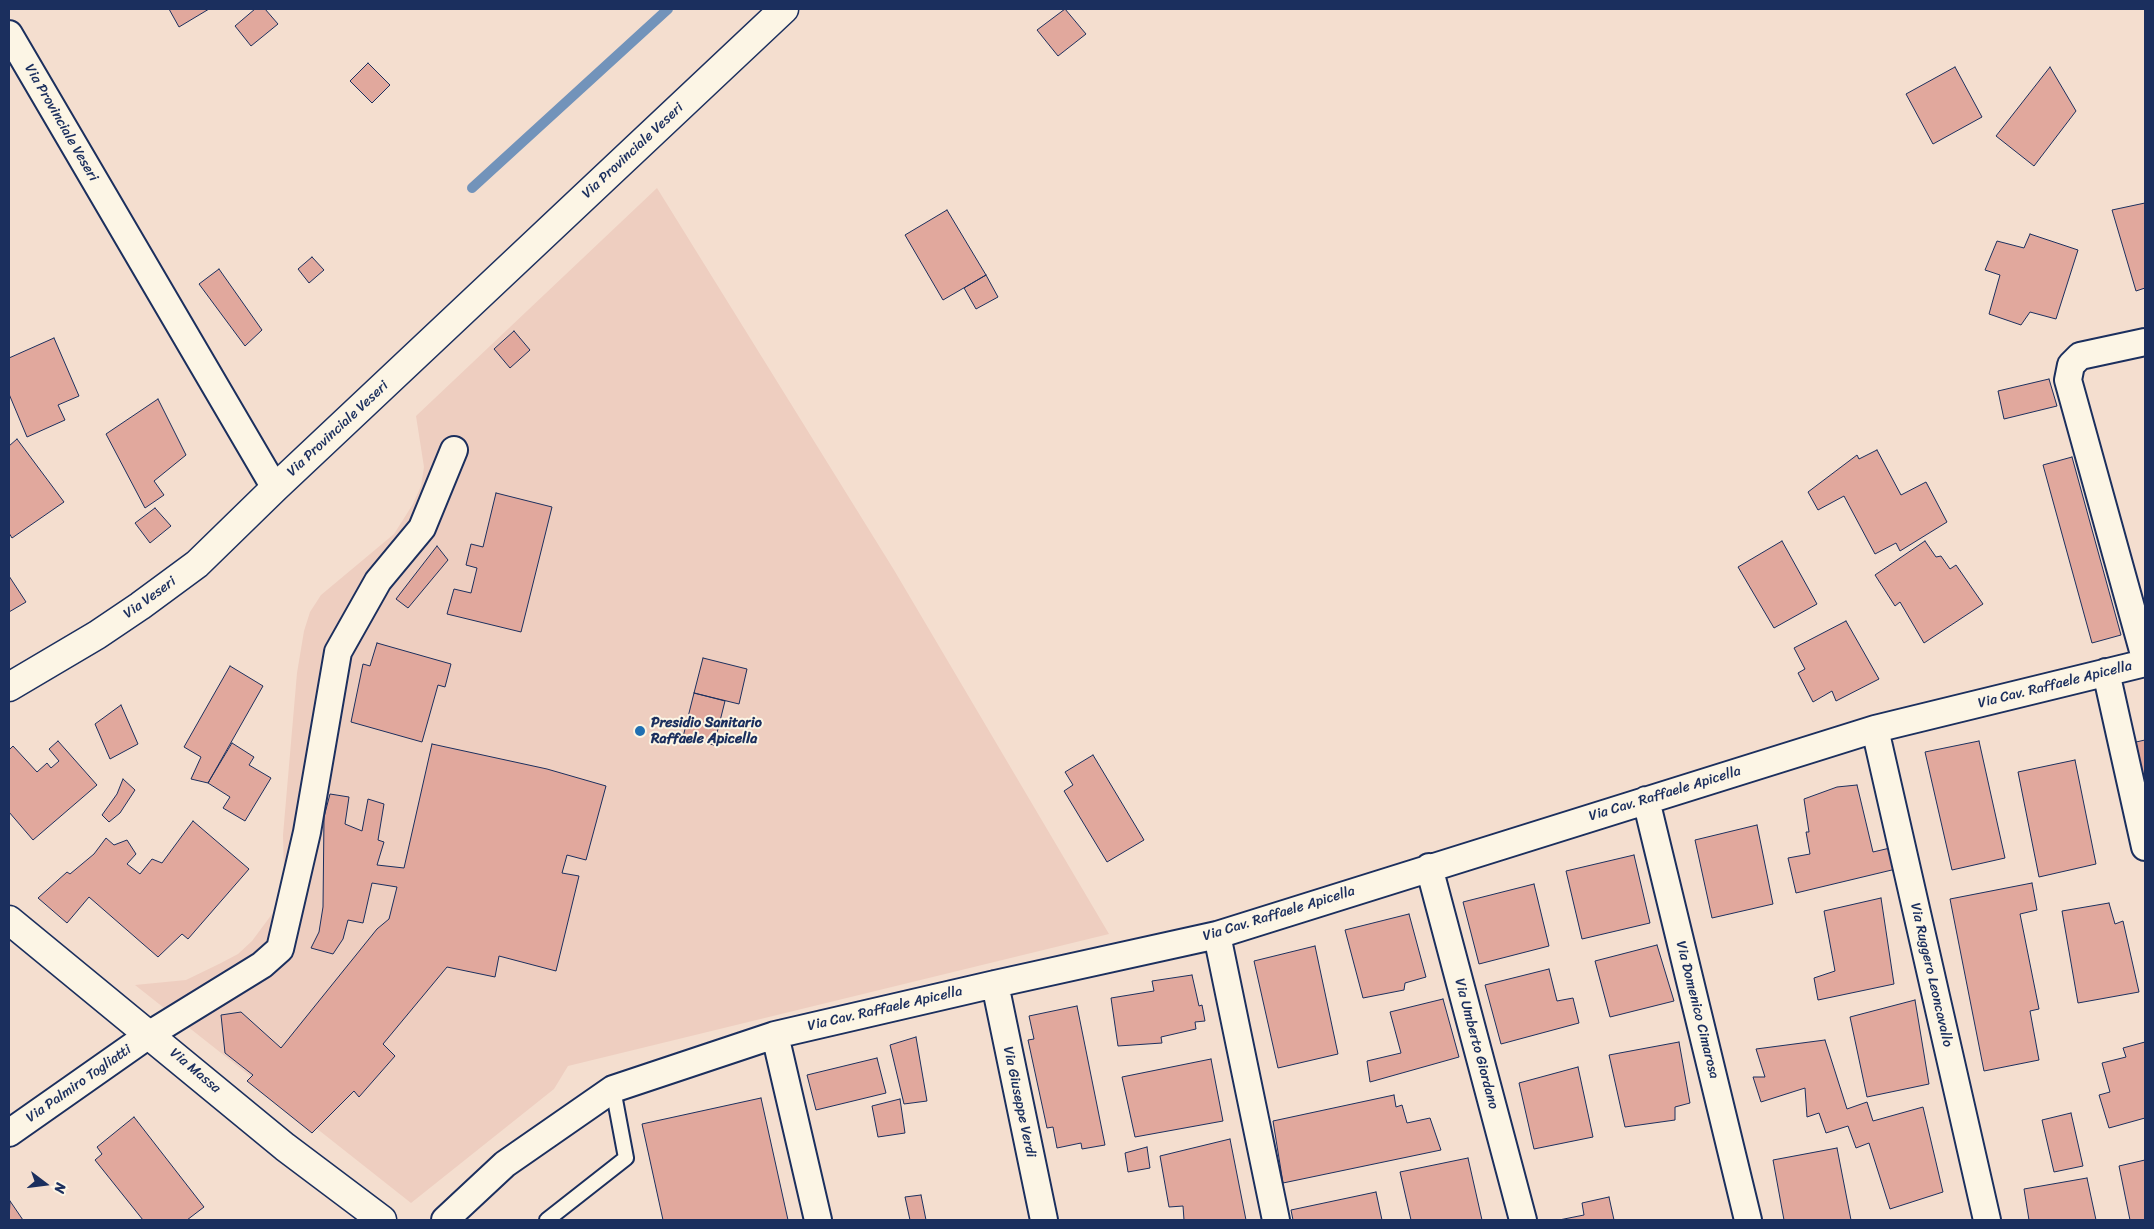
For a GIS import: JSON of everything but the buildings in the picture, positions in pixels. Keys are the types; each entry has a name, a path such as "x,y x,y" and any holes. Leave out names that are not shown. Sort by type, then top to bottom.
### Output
{"street":[{"name":"Via Provinciale Veseri","path":"9,34 275,488 784,9"},
{"path":"2145,342 2099,350 2080,356 2071,366 2068,380 2145,658"},
{"name":"Via Palmiro Togliatti","path":"9,1133 150,1034 262,965 280,950 307,832 338,652 378,581 422,528 454,450"},
{"name":"Via Veseri","path":"9,687 97,635 197,564 275,488"},
{"name":"Via Cav. Raffaele Apicella","path":"445,1220 505,1164 613,1089 775,1035 1217,935 1429,867 1874,730 2145,663"},
{"path":"2106,672 2145,847"},
{"name":"Via Ruggero Leoncavallo","path":"1874,730 1987,1220"},
{"name":"Via Domenico Cimarosa","path":"1646,800 1748,1220"},
{"name":"Via Umberto Giordano","path":"1429,867 1523,1220"},
{"name":"Via Massa","path":"9,920 150,1034 285,1147 382,1220"},
{"path":"1217,935 1276,1220"},
{"name":"Via Giuseppe Verdi","path":"995,984 1044,1220"},
{"path":"775,1035 818,1220"}],"lane":[{"path":"546,1220 626,1158 613,1089"}],"shaded area":[{"name":"Presidio Sanitario Raffaele Apicella","path":"657,188 894,570 1109,934 568,1066 554,1089 411,1203 135,985 186,980 238,954 252,941 275,910 284,873 283,835 297,673 304,631 310,612 321,595 394,534 413,504 421,486 424,467 416,416"}],"waterway":[{"path":"472,188 668,9"}],"place":[{"name":"Presidio Sanitario Raffaele Apicella","path":"640,731"}]}
